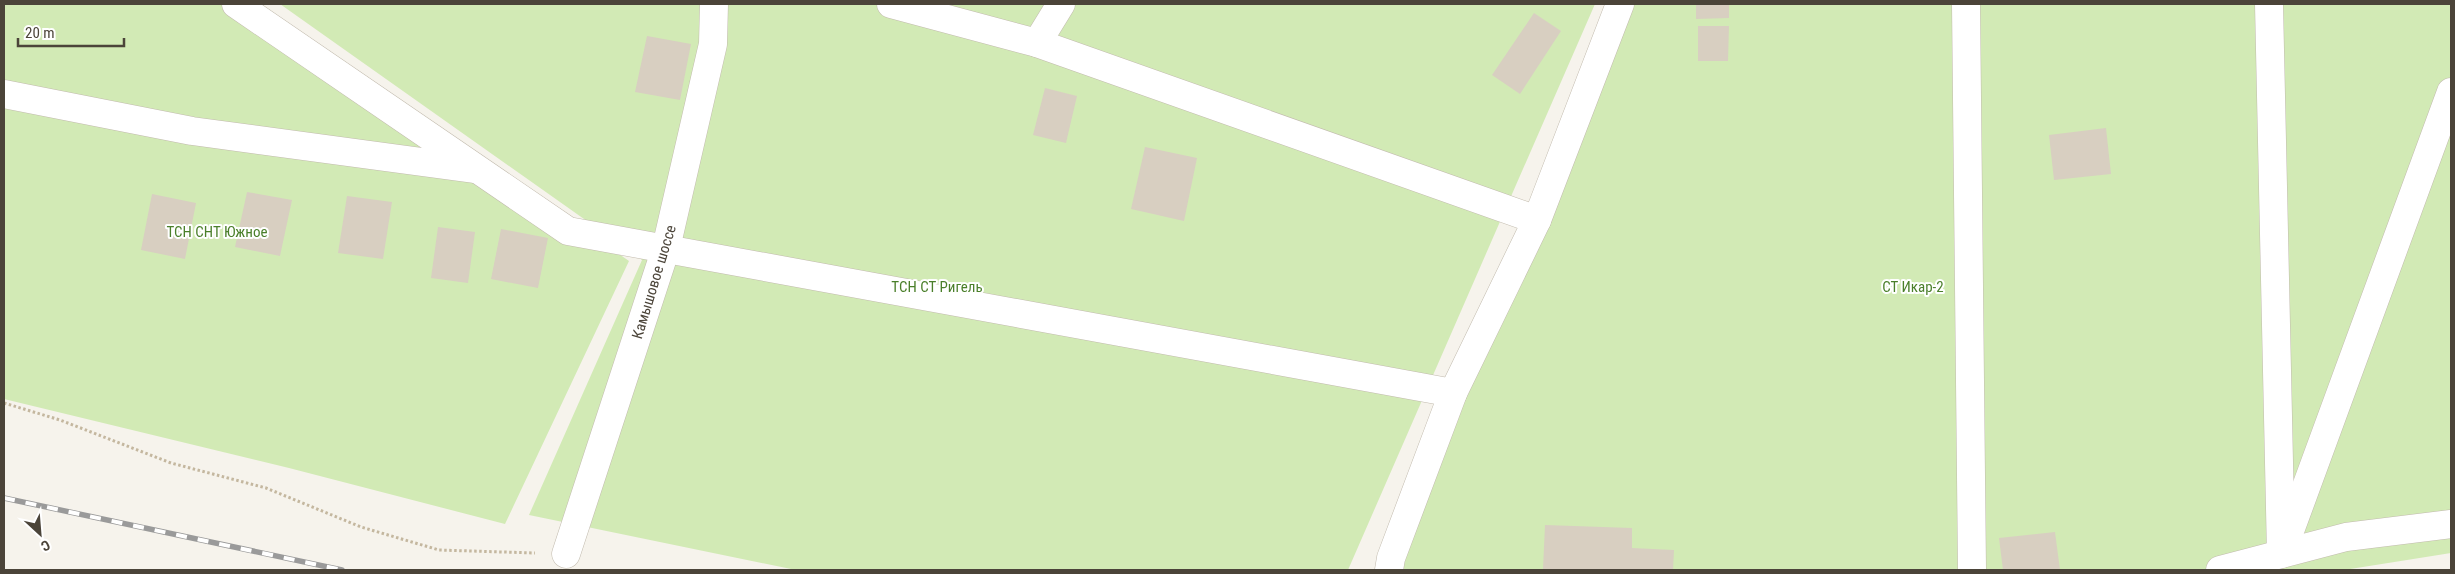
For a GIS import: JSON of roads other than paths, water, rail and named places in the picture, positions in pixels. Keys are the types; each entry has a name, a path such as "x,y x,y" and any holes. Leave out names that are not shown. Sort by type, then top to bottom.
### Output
{"street":[{"path":"236,4 568,231 1453,393"},
{"name":"Камышовое шоссе","path":"566,554 666,248 714,44 714,4"},
{"path":"891,4 1037,43 1537,220"},
{"path":"1037,43 1061,4"},
{"path":"1389,570 1391,558 1453,393 1537,220 1620,4"},
{"path":"1966,4 1972,570"},
{"path":"2269,4 2281,554"},
{"path":"2281,554 2451,92"},
{"path":"4,94 192,131 481,170"},
{"path":"2220,570 2346,538 2451,524"}],"railway":[{"path":"4,498 342,570"}],"park label":[{"name":"ТСН СНТ Южное","path":"217,232"},
{"name":"ТСН СТ Ригель","path":"937,287"},
{"name":"СТ Икар-2","path":"1913,287"}]}
